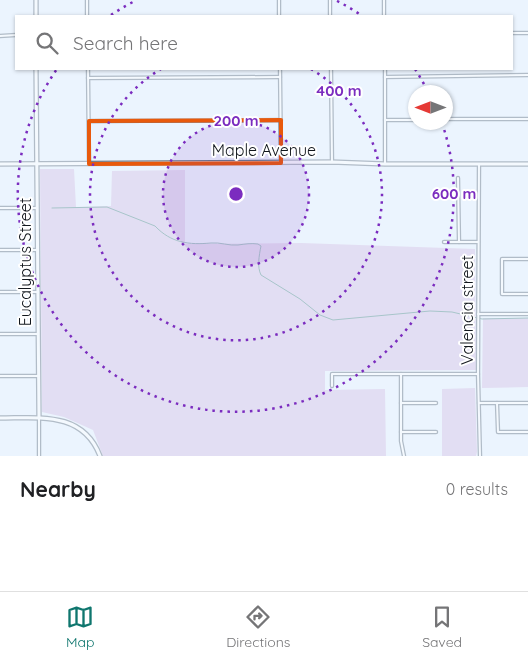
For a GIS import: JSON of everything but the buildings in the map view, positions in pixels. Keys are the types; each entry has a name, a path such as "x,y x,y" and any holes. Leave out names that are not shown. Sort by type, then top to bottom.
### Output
{"street":[{"path":"36,0 36,15"},
{"path":"87,0 87,15"},
{"path":"279,0 279,15"},
{"path":"330,0 330,15"},
{"path":"384,0 384,15"},
{"path":"513,33 528,33"},
{"path":"0,36 15,35"},
{"name":"Eucalyptus Street","path":"36,70 39,456"},
{"path":"88,70 89,164"},
{"path":"280,70 281,163"},
{"path":"331,70 332,162"},
{"path":"384,70 385,164"},
{"path":"385,78 528,75"},
{"path":"88,78 280,78"},
{"path":"453,119 528,119"},
{"path":"89,121 281,120"},
{"path":"385,120 408,120"},
{"name":"Maple Avenue","path":"0,164 332,162 528,164"},
{"name":"Valencia street","path":"479,164 478,374 480,456"},
{"path":"458,178 459,242"},
{"path":"0,208 37,208"},
{"path":"444,242 478,242"},
{"path":"0,250 37,250"},
{"path":"528,259 502,259 502,294 528,294"},
{"path":"0,292 38,292"},
{"path":"478,314 528,314"},
{"path":"0,334 38,334"},
{"path":"332,386 332,374 478,374"},
{"path":"401,374 401,440 404,456"},
{"path":"0,376 38,376"},
{"path":"401,403 436,403"},
{"path":"479,403 528,403"},
{"path":"497,403 498,432 528,432"},
{"path":"0,418 58,419 78,428 91,440 100,456"},
{"path":"401,432 436,432"}],"highlighted area":[{"path":"281,120 281,163 89,164 89,121"}],"shaded area":[{"path":"40,169 74,169 76,207 111,206 112,171 185,170 185,244 301,243 475,249 476,370 325,371 325,390 385,389 386,456 103,456 93,430 64,417 42,412"},
{"path":"483,318 528,318 528,387 482,388"},
{"path":"475,388 476,456 442,456 442,389"}],"waterway":[{"path":"52,208 107,207 155,226 167,236 181,242 235,245 258,244 261,246 259,257 261,275 300,299 320,315 333,320 430,311 452,312 482,319 528,318"}]}
